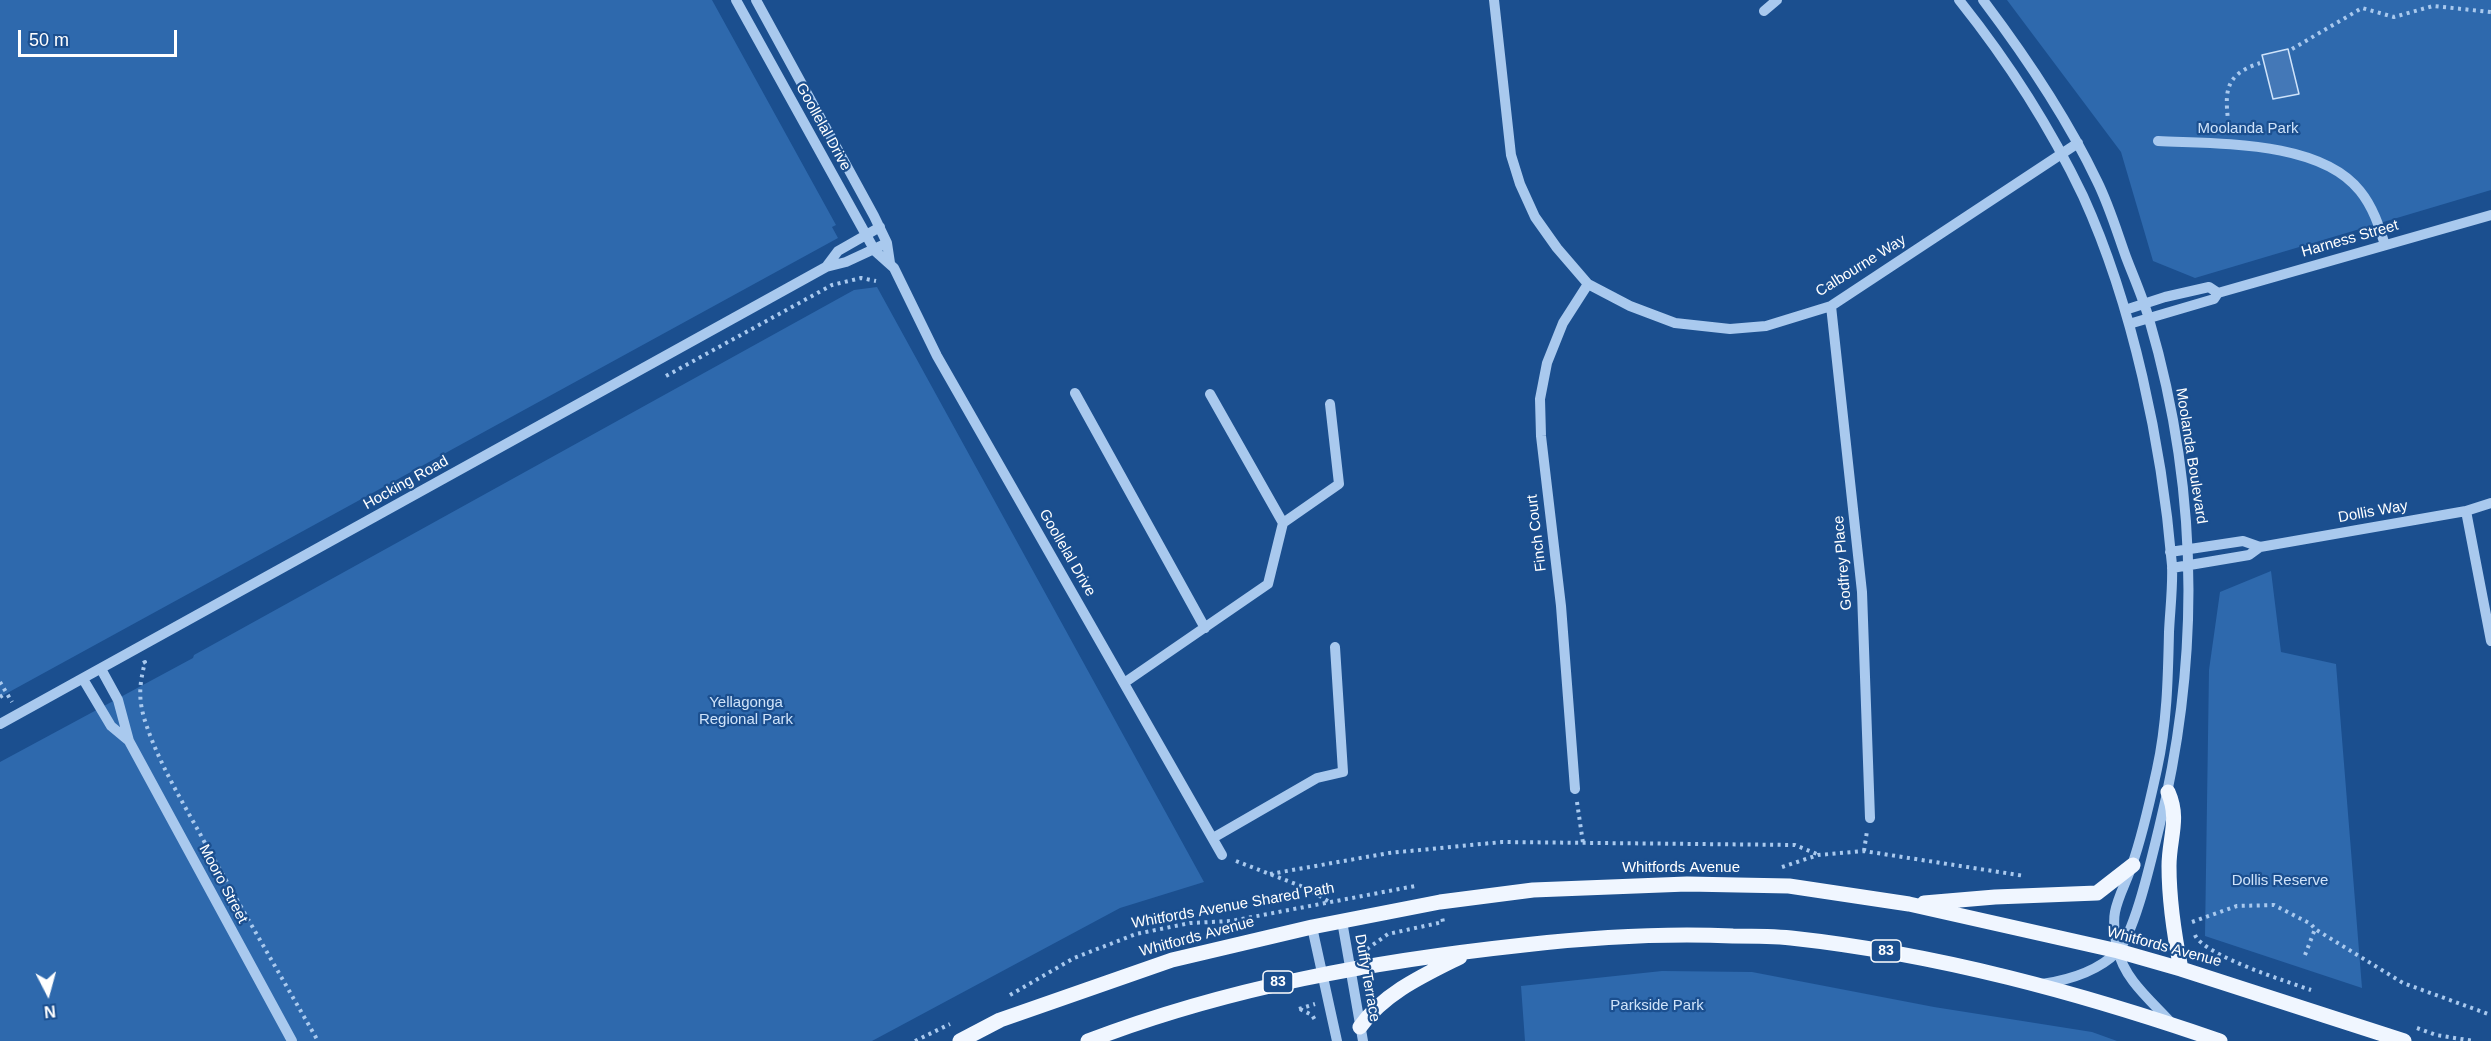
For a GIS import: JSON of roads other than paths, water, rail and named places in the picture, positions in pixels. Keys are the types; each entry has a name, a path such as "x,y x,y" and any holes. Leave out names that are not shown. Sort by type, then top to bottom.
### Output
{"main road":[{"path":"2168,792 2174,807 2175,818 2169,866 2172,924 2181,969"},
{"path":"1909,904 1995,897 2097,893 2133,865"},
{"name":"Whitfords Avenue","path":"960,1041 1000,1020 1173,960 1312,927 1463,899 1533,890 1688,884 1789,886 1909,904 2118,951 2404,1041"},
{"name":"83","path":"1088,1041 1193,1006 1281,981 1350,967 1474,950 1590,938 1688,934 1789,938 1912,955 2040,985 2220,1041"},
{"path":"1362,1034 1371,1012 1413,980 1474,950"}],"street":[{"name":"Goollelal Drive","path":"736,0 865,235 874,250 890,263"},
{"name":"Goollelal Drive","path":"756,0 880,227 887,243 890,263 936,356 1222,855"},
{"name":"Calbourne Way","path":"1494,0 1511,155 1520,184 1536,217 1557,249 1588,284 1630,306 1675,322 1700,327 1730,329 1766,326 1831,306 2078,143"},
{"path":"1764,11 1777,0"},
{"path":"1959,0 1997,50 2061,153 2083,197 2102,243 2129,324 2164,491 2172,568 2165,721 2156,776 2133,865 2114,913 2118,951 2127,973 2173,1025"},
{"name":"Moolanda Boulevard","path":"1983,0 2029,64 2078,143 2114,220 2149,318 2177,448 2190,566 2188,653 2168,792 2134,919 2118,951"},
{"path":"2158,141 2231,144 2296,155 2331,167 2359,189 2376,217 2385,245"},
{"name":"Harness Street","path":"2129,324 2214,299 2218,293 2491,215"},
{"name":"Hocking Road","path":"826,267 838,251 880,227"},
{"name":"Hocking Road","path":"0,724 826,267 846,262 887,243"},
{"name":"Finch Court","path":"1575,789 1561,606 1541,436 1540,399 1547,363 1559,333 1588,284"},
{"name":"Harness Street","path":"2125,310 2209,287 2218,293"},
{"name":"Godfrey Place","path":"1831,306 1862,592 1870,818"},
{"path":"1075,393 1205,628"},
{"path":"1210,394 1283,523"},
{"path":"1124,684 1268,584 1283,523 1339,484 1330,404"},
{"name":"Dollis Way","path":"2172,568 2249,555 2260,547 2466,511 2491,503"},
{"path":"2466,511 2491,641"},
{"name":"Dollis Way","path":"2170,552 2243,541 2260,547"},
{"path":"1212,838 1317,778 1343,772 1335,647"},
{"name":"Mooro Street","path":"101,669 118,699 129,741 292,1041"},
{"name":"Mooro Street","path":"83,679 111,726 129,741"},
{"name":"Duffy Terrace","path":"1342,921 1362,1034"},
{"path":"1312,927 1337,1041"},
{"path":"2040,985 2073,979 2118,951"}],"park label":[{"name":"Moolanda Park","path":"2248,129"},
{"name":"Yellagonga Regional Park","path":"746,712"},
{"name":"Dollis Reserve","path":"2280,881"},
{"name":"Parkside Park","path":"1657,1006"}]}
